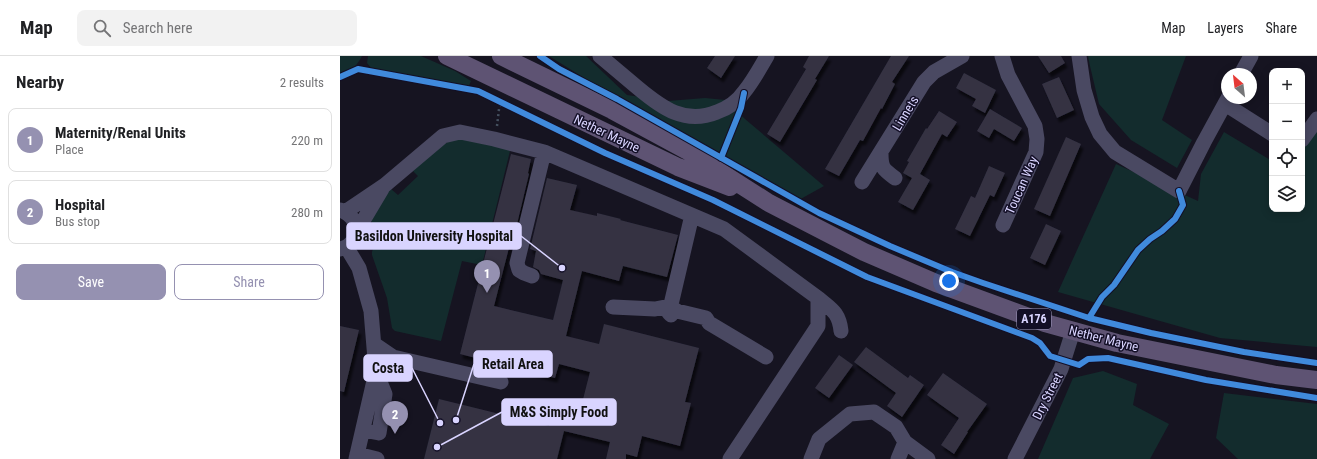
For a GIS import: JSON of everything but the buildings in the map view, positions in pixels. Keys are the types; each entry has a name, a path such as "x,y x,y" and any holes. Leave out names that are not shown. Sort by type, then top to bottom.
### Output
{"main road":[{"name":"Nether Mayne","path":"447,56 678,167 769,203"},
{"name":"Nether Mayne","path":"501,56 619,113 686,150 769,203 864,252 936,283 1073,332 1117,343 1215,363 1276,375 1317,380"}],"street":[{"path":"600,56 656,103 681,115 695,117 709,115 723,110 734,103 744,93 767,56"},
{"name":"Linnets","path":"862,182 924,82 934,72 962,56"},
{"name":"Toucan Way","path":"1002,56 1008,75 1035,126 1036,139 1036,152 1003,225"},
{"path":"1079,56 1084,90 1092,117 1100,134 1114,152 1180,191 1224,104"},
{"path":"1244,68 1251,56"},
{"path":"1230,104 1269,132"},
{"path":"1305,136 1317,119"},
{"path":"357,231 354,220 342,211 385,185 443,136 460,132 494,139 544,152 724,229 818,298 834,312 840,321 841,331"},
{"path":"532,276 519,270 517,263 544,152"},
{"path":"881,153 882,166 884,170 895,178"},
{"path":"377,459 357,456 376,372 371,311 359,268 343,249 354,241 357,231 385,185"},
{"path":"670,306 692,215"},
{"path":"730,459 818,326 818,298"},
{"path":"613,307 655,309 670,306 677,311 706,318 710,323 766,357"},
{"name":"Dry Street","path":"1015,459 1061,369 1073,332"},
{"path":"374,344 393,357 501,382"},
{"path":"810,459 819,439 850,414 874,412 896,427 905,442 928,459"},
{"path":"898,459 905,442"}],"path":[{"path":"499,101 509,106"},
{"path":"497,128 500,109 499,101"}],"green space":[{"path":"340,56 362,56 353,68 340,76"},
{"path":"368,56 421,56 455,71 471,81 468,88 372,69 367,63"},
{"path":"549,56 586,56 627,95 668,101 705,98 725,100 745,119 824,186 797,201"},
{"path":"1088,56 1186,56 1162,120 1192,140 1177,168 1131,140 1099,104"},
{"path":"1317,127 1317,347 1220,338 1058,292 1116,164 1198,201 1201,174 1224,132 1269,159 1269,212 1305,212 1305,145"},
{"path":"457,136 511,147 482,265 462,261 441,341 395,331 392,328 387,298 372,255 376,239 371,219 373,209 391,189 398,195 418,176 413,171 434,150"},
{"path":"1103,371 1137,384 1133,405 1169,424 1150,459 1038,459 1073,378"},
{"path":"1224,393 1317,404 1317,459 1238,459 1216,438"}],"cycle path":[{"path":"540,56 559,69 617,99 819,213 890,246 952,272 1089,318 1151,333 1244,352 1317,363"},
{"path":"340,77 358,69 478,91 605,153 713,200 867,277 1032,338 1040,343 1050,356 1079,365 1088,359 1108,358 1206,380 1317,398"},
{"path":"721,158 741,108 744,93"},
{"path":"1089,318 1102,297 1114,285 1138,250 1175,219 1183,205 1179,191"}],"place":[{"name":"Basildon University Hospital","path":"562,268"},
{"name":"Maternity/Renal Units","path":"487,293"},
{"name":"Retail Area","path":"456,420"},
{"name":"Costa","path":"440,423"},
{"name":"Hospital","path":"395,434"},
{"name":"M&S Simply Food","path":"437,447"}]}
